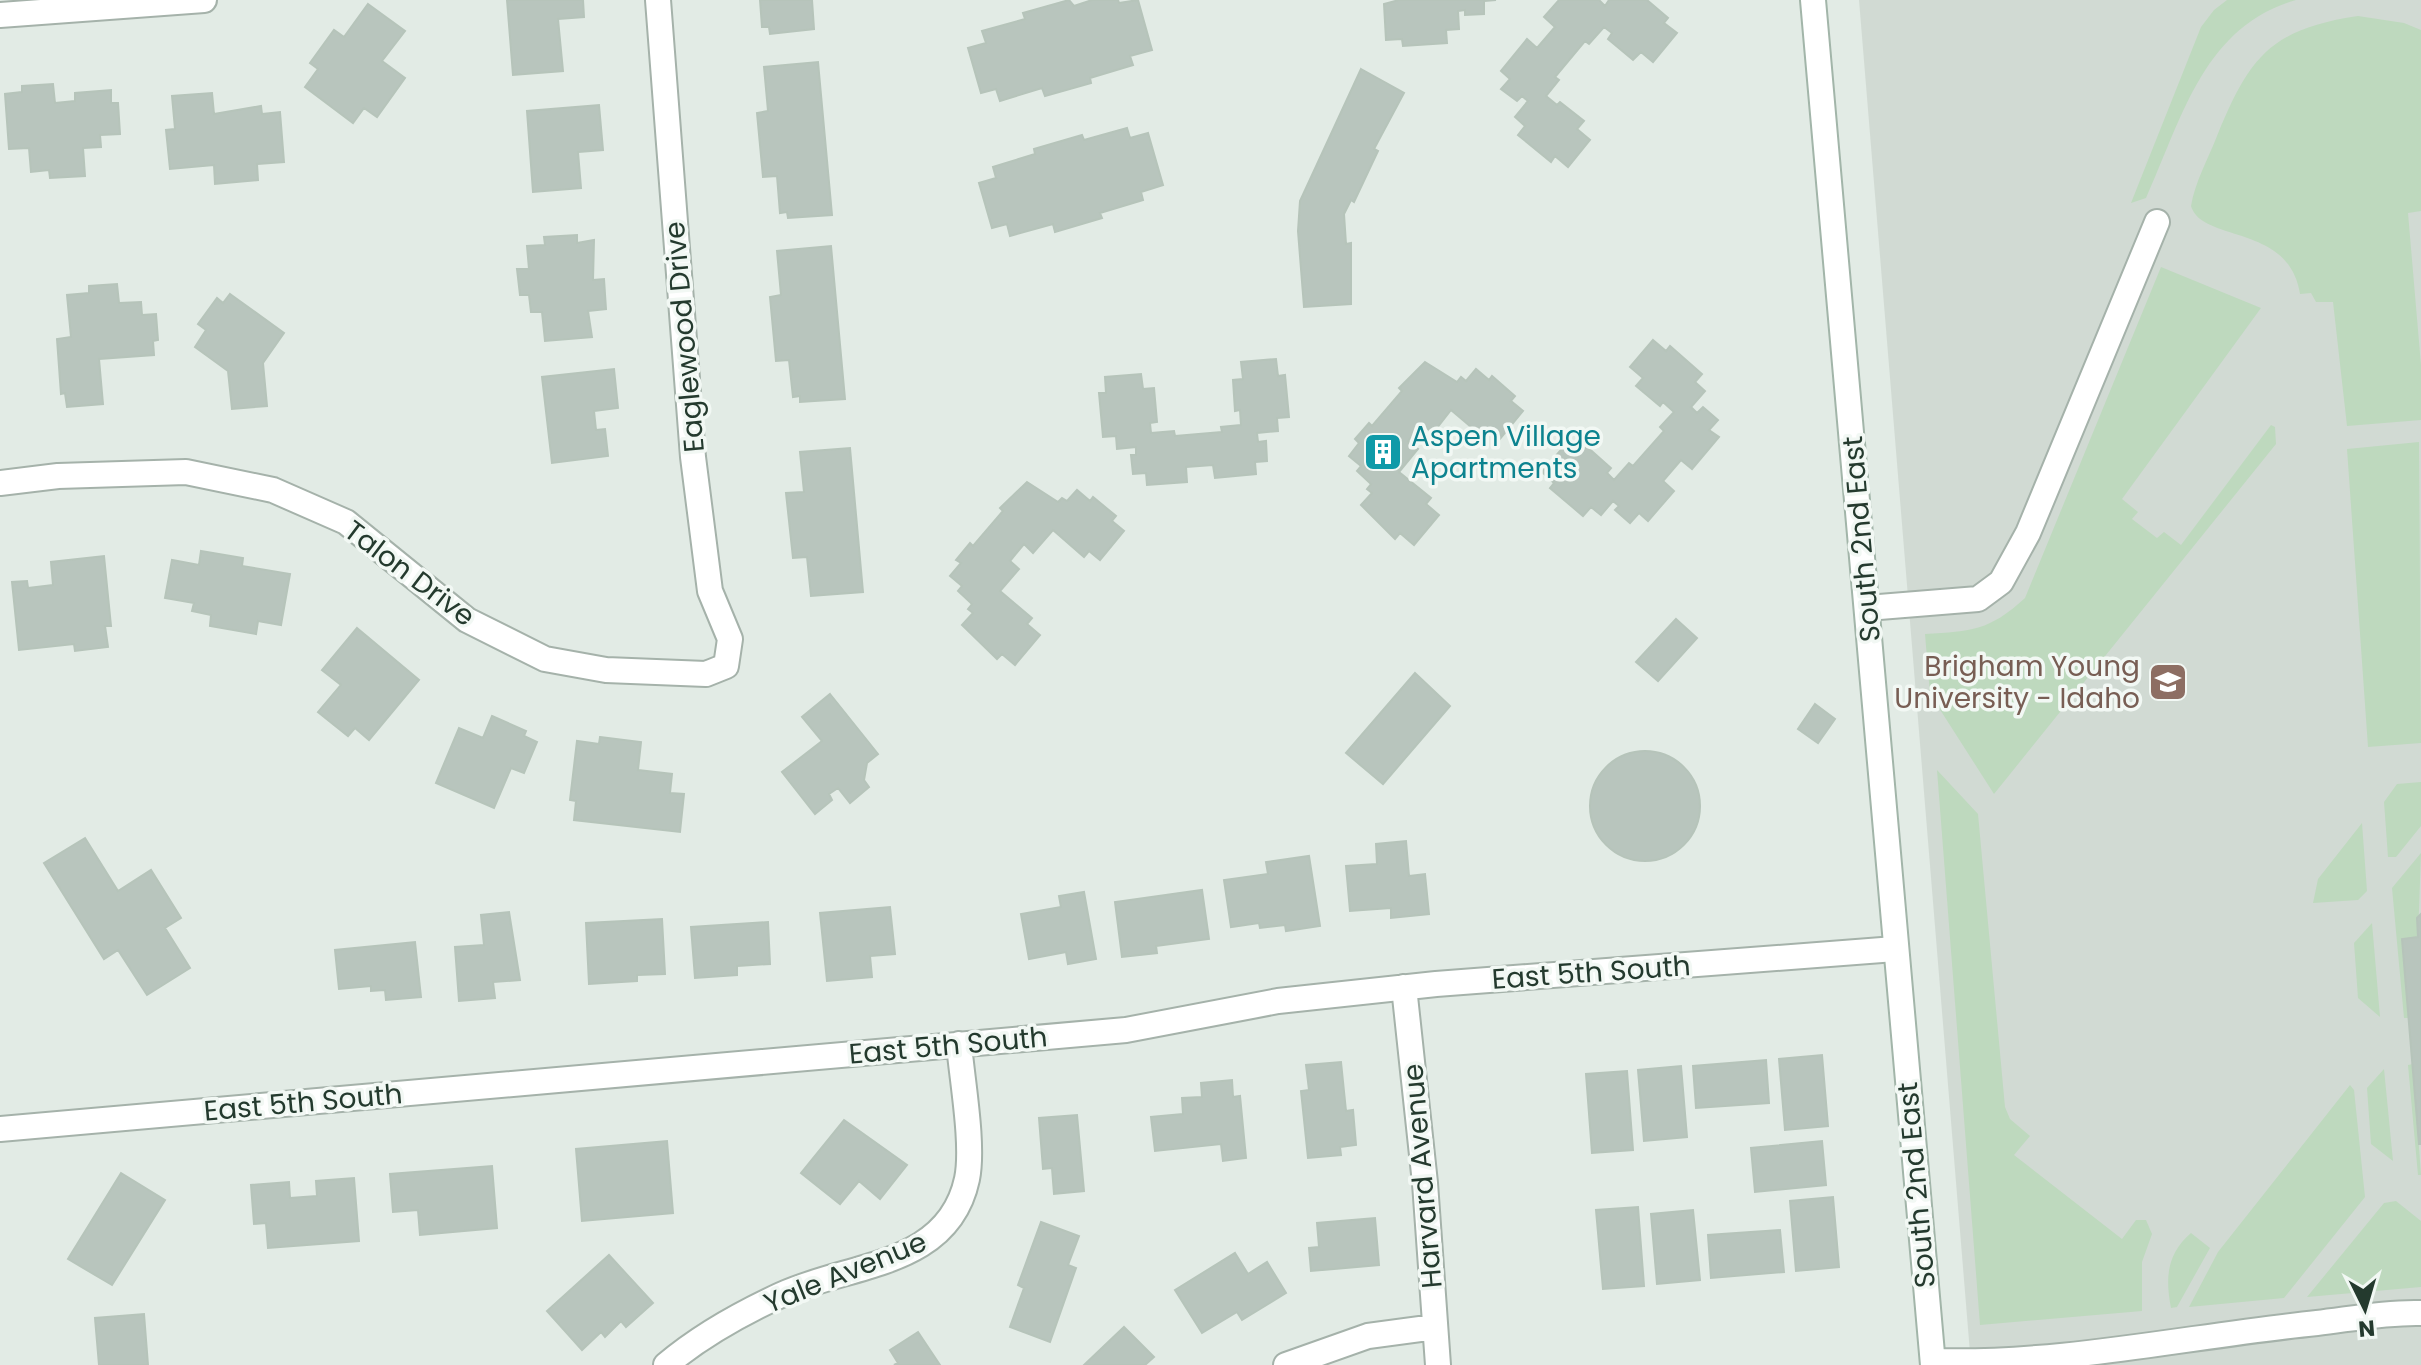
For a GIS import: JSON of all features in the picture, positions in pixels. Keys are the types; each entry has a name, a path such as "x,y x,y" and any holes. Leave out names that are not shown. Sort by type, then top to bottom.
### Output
{"street":[{"path":"0,15 204,0"},
{"name":"Eaglewood Drive","path":"658,0 693,457 710,591 730,639 724,667"},
{"name":"South 2nd East","path":"1813,0 1933,1363"},
{"path":"1867,608 1978,599 2001,582 2028,533 2157,222"},
{"name":"Talon Drive","path":"0,483 58,476 186,472 273,490 346,522 467,620 545,659 606,670 706,674 724,667"},
{"name":"East 5th South","path":"0,1129 1126,1030 1278,1001 1404,987 1895,949"},
{"name":"Harvard Avenue","path":"1404,987 1425,1183 1438,1365"},
{"name":"Yale Avenue","path":"666,1365 736,1318 782,1294 891,1260 938,1235 949,1222 967,1177 959,1044"},
{"path":"1933,1363 1974,1363 2159,1345 2280,1326 2421,1313"},
{"path":"1286,1365 1368,1336 1435,1327"}],"shaded area":[{"name":"Brigham Young University - Idaho","path":"1859,0 2421,0 2421,1365 1971,1365"}],"green space":[{"path":"2227,0 2296,0 2264,13 2238,31 2217,54 2184,108 2146,198 2131,203 2201,27 2214,10"},
{"path":"2358,16 2404,23 2421,30 2421,211 2408,213 2421,365 2421,420 2347,426 2333,302 2316,302 2311,293 2300,294 2293,271 2280,256 2264,245 2211,225 2198,217 2191,206 2229,109 2252,67 2283,39 2303,29"},
{"path":"2161,267 2261,308 2122,499 2138,512 2132,519 2157,538 2164,532 2181,545 2271,425 2275,427 2276,444 1994,794 1930,694 1925,634 1979,627 2001,617 2025,598"},
{"path":"2419,442 2421,743 2368,747 2347,449"},
{"path":"1937,770 1978,814 2005,1107 2010,1119 2030,1136 2014,1155 2122,1239 2136,1220 2146,1220 2152,1234 2142,1262 2142,1311 1980,1325"},
{"path":"2421,782 2421,826 2396,857 2388,857 2384,802 2397,784"},
{"path":"2362,823 2367,891 2358,900 2313,903 2318,879"},
{"path":"2421,853 2418,937 2402,939 2409,1018 2404,1018 2392,888"},
{"path":"2372,923 2380,1017 2358,998 2354,943"},
{"path":"2413,1064 2421,1175 2418,1175 2408,1065"},
{"path":"2384,1069 2393,1161 2371,1144 2367,1088"},
{"path":"2350,1085 2354,1090 2365,1197 2284,1298 2189,1307 2218,1252"},
{"path":"2396,1201 2421,1221 2421,1287 2307,1297 2384,1203"},
{"path":"2191,1233 2210,1248 2177,1307 2171,1308 2168,1286 2170,1267 2177,1249"}],"building":[{"path":"507,0 583,0 584,17 558,19 563,71 513,75"},
{"path":"760,0 812,0 814,29 770,34 769,27 762,27"},
{"path":"1069,0 1074,6 1092,0 1118,0 1119,3 1138,0 1152,50 1130,56 1133,65 1090,78 1091,83 1045,96 1042,88 1000,101 996,89 981,93 968,48 986,43 982,31 1025,19 1023,13"},
{"path":"1399,0 1496,0 1484,1 1484,14 1465,15 1465,10 1458,11 1459,29 1446,30 1447,43 1403,46 1402,39 1386,40 1384,4"},
{"path":"1559,0 1599,0 1605,6 1609,0 1647,0 1668,18 1664,23 1677,33 1653,62 1641,52 1633,60 1608,39 1612,33 1604,27 1589,44 1585,41 1555,77 1559,80 1546,96 1557,105 1560,102 1584,121 1577,129 1590,140 1568,167 1555,156 1551,162 1518,135 1525,126 1515,117 1528,101 1522,96 1517,101 1501,89 1510,79 1501,71 1527,39 1537,48 1555,27 1544,17"},
{"path":"368,4 405,31 382,61 405,78 377,117 364,108 353,123 305,87 318,69 310,63 334,30 344,37"},
{"path":"818,62 832,215 788,218 787,212 780,213 777,176 763,177 757,113 768,111 764,67"},
{"path":"1361,69 1404,93 1374,149 1378,151 1354,202 1351,200 1344,214 1346,244 1351,243 1351,304 1304,307 1298,231 1300,201"},
{"path":"53,84 55,103 75,101 75,93 111,90 111,103 118,103 120,134 100,135 101,147 83,148 85,176 50,178 49,170 31,172 29,148 9,149 5,94 22,92 22,86"},
{"path":"212,93 214,114 261,106 262,114 280,112 284,162 257,164 258,180 215,184 214,165 170,169 166,130 175,129 172,96"},
{"path":"599,105 603,150 578,152 581,188 533,192 527,111"},
{"path":"1127,128 1130,138 1148,133 1163,185 1141,192 1143,200 1100,213 1102,218 1055,232 1053,224 1010,236 1007,224 992,228 979,183 996,178 993,167 1035,154 1034,149 1082,135 1084,140"},
{"path":"577,235 577,243 594,240 593,280 604,279 606,309 588,311 592,337 545,341 542,312 531,312 529,295 520,295 517,269 529,269 527,246 545,245 544,237"},
{"path":"831,246 845,399 800,402 800,396 793,397 789,360 776,361 770,297 781,295 777,251"},
{"path":"117,284 119,303 141,302 142,315 156,314 158,340 153,341 154,355 99,359 103,404 67,407 65,393 61,394 57,339 71,337 67,295 89,293 89,286"},
{"path":"230,294 284,333 263,363 267,406 232,409 228,371 195,347 206,330 198,324 217,298 223,303"},
{"name":"Aspen Village Apartments","path":"1653,340 1666,351 1670,346 1702,374 1695,382 1705,391 1691,407 1697,413 1703,407 1718,420 1709,430 1719,437 1692,469 1681,460 1663,481 1674,491 1648,521 1639,513 1630,523 1615,510 1619,506 1613,501 1601,515 1591,507 1583,516 1550,488 1554,483 1542,472 1566,444 1578,455 1586,446 1611,468 1607,473 1614,480 1629,463 1633,466 1664,431 1660,427 1674,412 1663,402 1660,406 1636,386 1643,378 1630,367"},
{"path":"1276,359 1278,376 1285,375 1289,417 1277,418 1278,431 1257,433 1258,442 1266,441 1267,461 1255,462 1256,474 1215,478 1213,465 1186,467 1187,482 1147,485 1146,473 1133,474 1131,455 1136,455 1136,447 1117,449 1116,436 1103,437 1099,393 1106,393 1105,377 1141,374 1143,389 1154,388 1157,422 1150,423 1151,433 1174,431 1175,436 1222,432 1221,427 1241,425 1240,410 1235,411 1233,380 1243,379 1241,362"},
{"name":"Aspen Village Apartments","path":"1425,362 1457,382 1461,377 1466,381 1476,369 1489,380 1492,376 1515,396 1511,401 1523,411 1499,440 1488,431 1483,437 1451,410 1433,433 1422,424 1408,441 1418,449 1399,472 1431,498 1426,504 1439,515 1414,545 1400,533 1395,539 1361,505 1372,493 1367,489 1371,484 1357,471 1361,466 1349,456 1359,443 1355,439 1369,423 1372,426 1402,391 1399,388"},
{"path":"614,369 618,408 594,411 596,430 605,429 608,456 552,463 542,377"},
{"path":"850,448 863,592 811,596 807,557 793,558 786,493 804,492 800,452"},
{"path":"1027,482 1058,502 1062,498 1067,501 1077,490 1090,501 1093,497 1116,516 1112,521 1124,531 1100,560 1089,551 1084,557 1053,530 1033,553 1024,544 1010,561 1019,569 1000,591 1032,618 1027,624 1040,635 1015,665 1002,654 997,659 962,625 973,613 968,609 972,604 958,591 962,586 950,576 961,563 956,560 970,543 973,546 1003,511 1000,508"},
{"path":"201,551 243,558 242,566 290,574 281,625 258,621 256,634 210,626 211,615 192,611 194,603 165,598 172,560 199,565"},
{"path":"104,556 111,626 105,626 108,647 75,651 74,644 19,650 12,582 27,581 28,588 53,585 51,562"},
{"path":"1676,619 1697,638 1658,681 1636,662"},
{"path":"357,628 419,680 369,740 355,728 348,736 318,712 341,685 322,670"},
{"path":"1415,673 1450,706 1383,784 1346,753"},
{"path":"830,694 878,754 867,763 864,780 869,787 850,803 838,788 829,794 832,800 815,814 782,772 822,741 802,717"},
{"path":"1815,704 1835,719 1818,743 1798,729"},
{"path":"492,716 526,731 524,736 537,742 524,773 511,768 494,808 436,783 459,728 483,738"},
{"path":"600,737 641,742 638,770 672,774 670,793 684,794 680,832 574,820 576,801 570,800 577,741 599,744"},
{"path":"1645,751 1666,755 1684,767 1696,785 1700,806 1696,827 1684,845 1666,857 1645,861 1624,857 1606,845 1594,827 1590,806 1594,785 1606,767 1624,755"},
{"path":"85,838 118,891 151,870 181,918 165,928 190,968 147,995 118,950 104,959 44,863"},
{"path":"1406,841 1409,876 1425,874 1429,914 1391,918 1391,908 1350,911 1346,866 1377,864 1376,844"},
{"path":"1309,856 1320,926 1286,931 1285,925 1260,928 1259,923 1231,927 1224,880 1268,874 1266,862"},
{"path":"1202,890 1209,939 1156,946 1157,953 1122,957 1115,902"},
{"path":"1084,892 1096,959 1068,964 1066,952 1029,959 1021,914 1061,907 1059,896"},
{"path":"890,907 895,954 870,956 872,977 827,981 820,913"},
{"path":"509,912 520,980 493,982 495,998 459,1001 455,947 484,945 481,915"},
{"path":"2421,914 2419,1144 2402,939 2418,937 2417,918"},
{"path":"662,919 665,974 637,975 637,981 589,984 586,923"},
{"path":"768,922 770,964 737,966 737,975 695,978 691,927"},
{"path":"415,942 421,997 386,1000 385,990 371,991 371,986 339,989 335,950"},
{"path":"1822,1055 1828,1126 1785,1130 1779,1059"},
{"path":"1766,1060 1769,1103 1696,1108 1693,1066"},
{"path":"1341,1062 1346,1111 1353,1110 1356,1145 1340,1147 1341,1155 1308,1158 1301,1091 1309,1090 1306,1065"},
{"path":"1681,1066 1687,1137 1644,1141 1638,1070"},
{"path":"1627,1071 1633,1150 1592,1153 1586,1074"},
{"path":"1232,1080 1233,1097 1240,1096 1246,1158 1223,1161 1221,1144 1155,1151 1151,1117 1183,1114 1182,1098 1202,1097 1201,1083"},
{"path":"1077,1115 1084,1191 1054,1194 1052,1168 1043,1169 1039,1118"},
{"path":"844,1120 907,1165 880,1199 859,1181 840,1204 801,1173"},
{"path":"667,1141 673,1213 582,1221 576,1149"},
{"path":"1822,1141 1826,1185 1755,1192 1751,1148"},
{"path":"492,1166 497,1228 420,1235 418,1210 393,1212 390,1174"},
{"path":"121,1173 165,1200 112,1285 68,1259"},
{"path":"354,1178 359,1241 268,1248 266,1223 254,1224 251,1185 289,1182 290,1198 317,1196 316,1181"},
{"path":"1833,1197 1839,1267 1796,1271 1790,1201"},
{"path":"1638,1207 1644,1286 1603,1289 1596,1210"},
{"path":"1693,1210 1700,1280 1657,1284 1651,1214"},
{"path":"1375,1218 1379,1265 1311,1271 1309,1248 1319,1247 1317,1223"},
{"path":"1041,1222 1079,1236 1068,1265 1076,1268 1050,1342 1010,1327 1024,1288 1018,1285"},
{"path":"1780,1230 1784,1272 1711,1278 1708,1235"},
{"path":"1235,1253 1248,1274 1267,1262 1286,1293 1242,1320 1237,1312 1202,1333 1175,1290"},
{"path":"609,1255 653,1303 626,1327 621,1321 605,1337 601,1332 582,1350 547,1311"},
{"path":"144,1314 148,1365 99,1365 95,1318"},
{"path":"1124,1327 1154,1357 1145,1365 1084,1365"},
{"path":"918,1332 940,1365 894,1365 898,1363 890,1350"}],"place":[{"name":"Aspen Village Apartments","path":"1383,452"},
{"name":"Brigham Young University - Idaho","path":"2168,682"}]}
